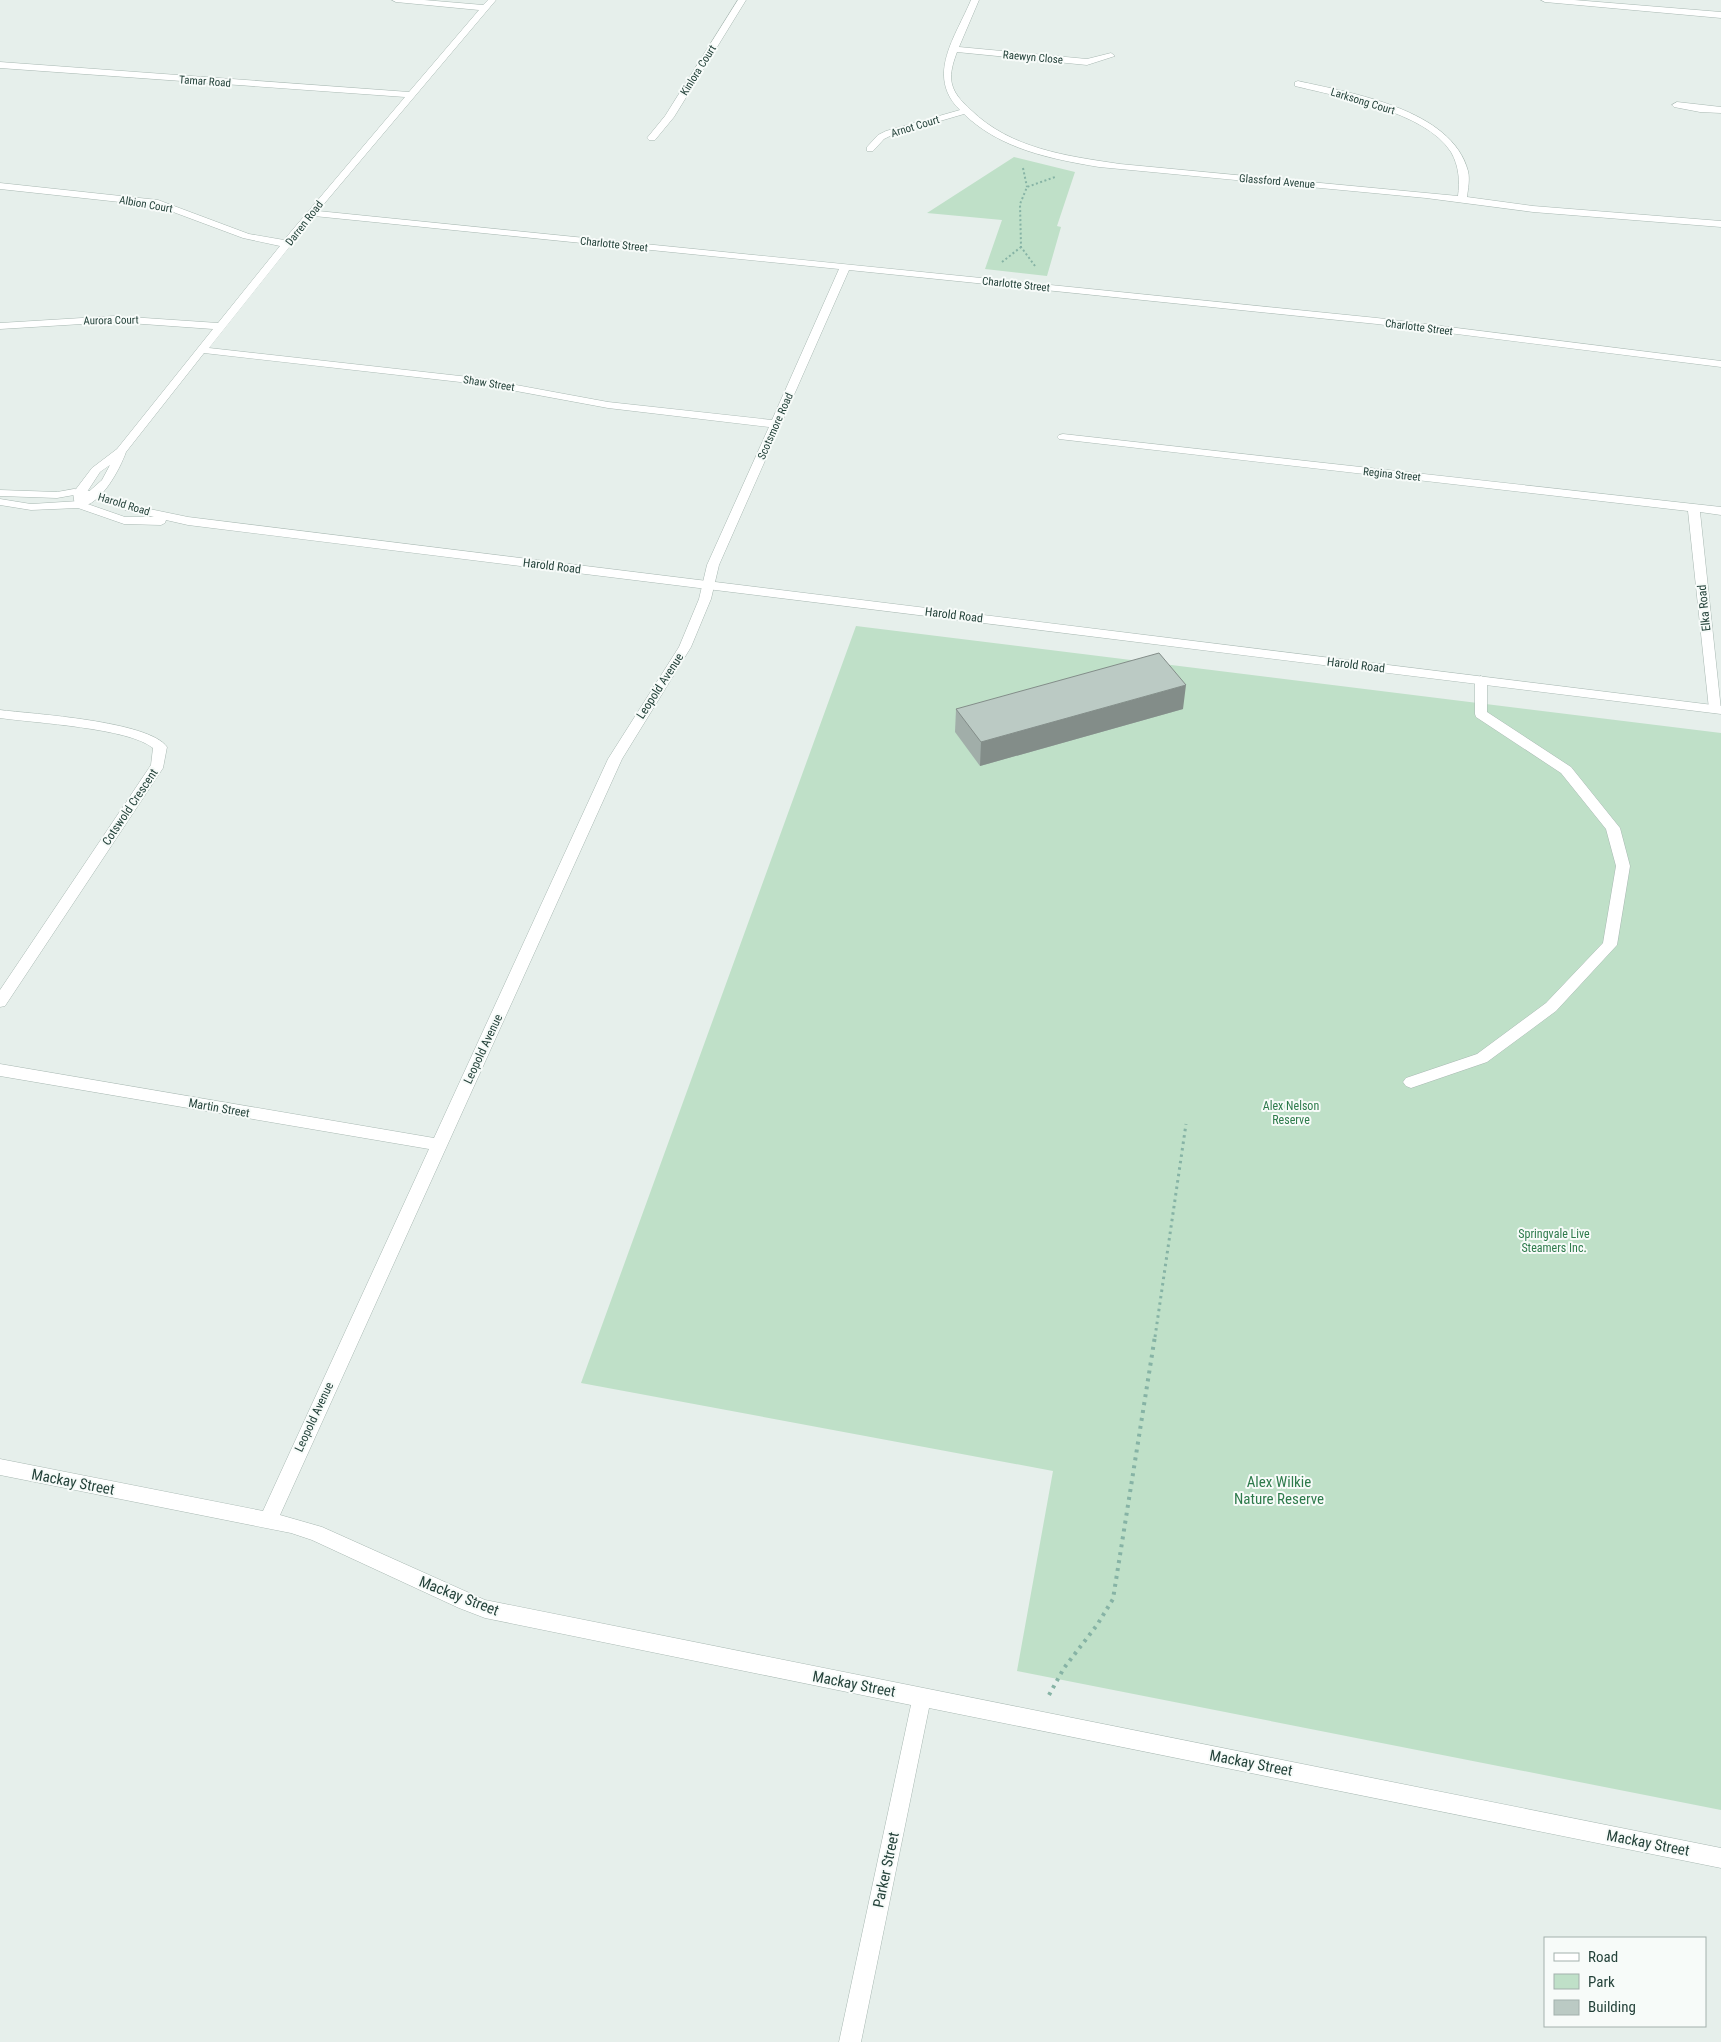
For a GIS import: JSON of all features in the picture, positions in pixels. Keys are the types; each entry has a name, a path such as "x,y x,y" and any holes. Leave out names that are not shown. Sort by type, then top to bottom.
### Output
{"street":[{"path":"396,0 489,4"},
{"name":"Kinlora Court","path":"652,138 669,117 742,0"},
{"name":"Glassford Avenue","path":"976,0 949,64 947,78 951,93 966,111 991,130 1018,143 1076,160 1120,166 1416,194 1533,209 1721,224"},
{"path":"1545,0 1721,14"},
{"name":"Darren Road","path":"79,498 96,470 121,451 311,213 489,4"},
{"name":"Raewyn Close","path":"955,49 1086,62 1101,60 1111,56"},
{"name":"Tamar Road","path":"0,65 97,74 410,95"},
{"name":"Larksong Court","path":"1298,84 1381,104 1402,113 1432,130 1453,150 1459,160 1464,180 1462,201"},
{"path":"1677,105 1721,110"},
{"name":"Arnot Court","path":"870,149 881,137 889,133 966,111"},
{"name":"Albion Court","path":"0,186 158,203 246,236 287,244"},
{"name":"Charlotte Street","path":"311,213 1377,321 1721,364"},
{"name":"Scotsmore Road","path":"708,585 713,565 845,267"},
{"name":"Aurora Court","path":"0,326 115,319 161,320 221,326"},
{"name":"Shaw Street","path":"202,350 478,380 608,405 776,424"},
{"name":"Regina Street","path":"1063,438 1721,510"},
{"name":"Darren Road","path":"94,494 113,474 121,451"},
{"name":"Harold Road","path":"0,493 57,495 79,498 124,520 138,522 188,521"},
{"name":"Harold Road","path":"0,502 31,507 94,494 132,508 188,521 1718,709"},
{"name":"Elka Road","path":"1694,508 1718,709"},
{"name":"Leopold Avenue","path":"268,1520 615,759 634,726 659,692 685,647 703,604 708,585"},
{"path":"1411,1082 1482,1058 1551,1007 1610,945 1623,866 1613,828 1566,770 1481,714 1481,680"},
{"name":"Cotswold Crescent","path":"0,714 121,730 140,735 160,747 158,765 0,1002"},
{"name":"Martin Street","path":"0,1070 439,1146"},
{"name":"Mackay Street","path":"0,1467 268,1520 316,1533 485,1609 1721,1858"},
{"name":"Parker Street","path":"850,2042 922,1698"}],"path":[{"path":"1022,163 1027,187 1018,205 1023,233 1021,247 1038,270"},
{"path":"1027,187 1060,175"},
{"path":"996,266 1021,247"},
{"path":"1036,1720 1066,1664 1106,1615 1112,1599 1143,1416 1186,1124"}],"green space":[{"path":"1014,157 1075,172 1057,226 1061,227 1047,276 985,269 1002,220 927,213"},
{"name":"Alex Nelson Reserve","path":"856,626 1721,733 1721,1810 1017,1671 1053,1471 581,1383"}],"building":[{"path":"1159,653 1186,685 981,742 956,709"}],"park label":[{"name":"Springvale Live Steamers Inc.","path":"1554,1241"},
{"name":"Alex Wilkie Nature Reserve","path":"1279,1490"}]}
